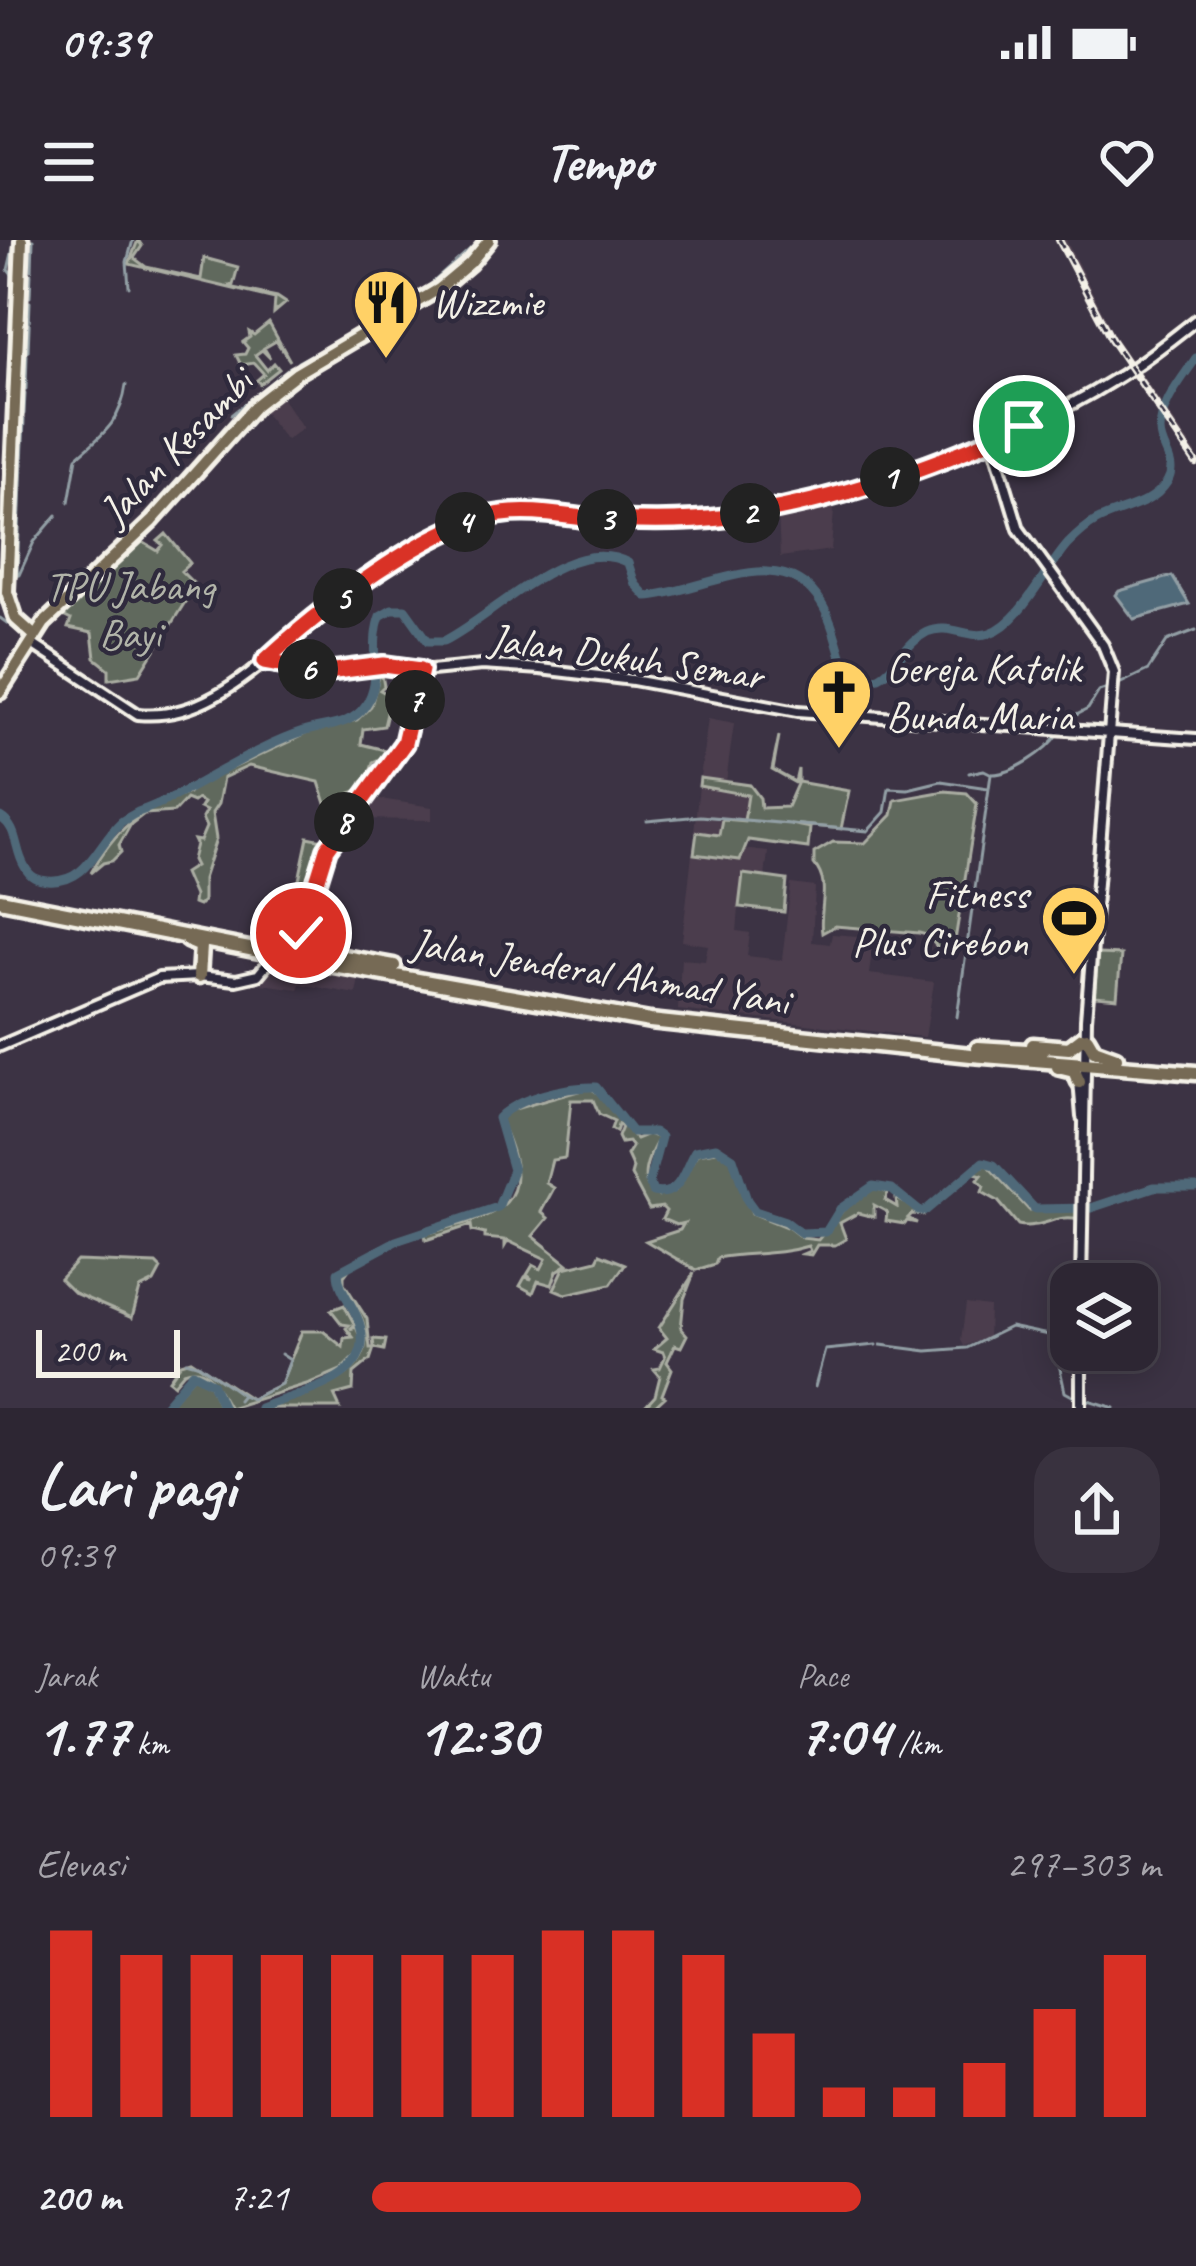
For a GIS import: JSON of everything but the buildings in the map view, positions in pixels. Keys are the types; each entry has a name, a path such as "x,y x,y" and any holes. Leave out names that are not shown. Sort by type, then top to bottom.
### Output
{"highway":[{"name":"Jalan Jenderal Ahmad Yani","path":"0,896 650,1021 1022,1060 1083,1060"},
{"name":"Jalan Jenderal Ahmad Yani","path":"0,896 150,928 641,1011 1196,1069"},
{"path":"150,928 200,944 199,976"},
{"path":"996,1049 1069,1048 1084,1038 1095,1051 1122,1063 1118,1072 1094,1072 1082,1082 1068,1069 1022,1060"}],"main road":[{"path":"25,240 12,582 16,608 34,636"},
{"name":"Jalan Kesambi","path":"0,692 34,636 67,599 132,542 266,397 310,365 440,289 489,240"}],"street":[{"path":"34,636 113,700 146,715 204,702 265,661 347,595 422,545 471,520 535,512 636,521 730,517 850,490 992,440 1115,379 1196,320"},
{"path":"992,440 1010,508 1037,557 1110,658 1114,685 1084,1038 1082,1263"},
{"name":"Jalan Dukuh Semar","path":"265,661 327,672 381,665 421,670 482,664 530,668 633,680 798,711 1196,739"},
{"path":"0,1046 155,980 250,977 280,949 327,849 404,743 421,670"}],"shaded area":[{"path":"1056,240 1066,240 1115,337 1196,453 1196,469 1107,339"},
{"path":"278,392 303,428 286,440 260,407"},
{"path":"835,496 831,550 780,557 778,510"},
{"path":"708,718 734,723 726,782 700,778"},
{"path":"699,786 748,794 744,821 720,835 694,832"},
{"path":"367,797 432,807 432,820 353,819"},
{"path":"741,849 768,852 765,877 742,875 737,931 750,933 747,956 782,960 791,884 815,887 812,942 830,944 832,934 883,938 881,950 872,950 869,974 934,982 925,1037 678,1010 681,959 705,961 708,945 682,941 692,854 739,860"},
{"path":"281,963 359,978 356,994 300,984 298,989 262,984 268,971"},
{"path":"966,1304 989,1307 988,1337 964,1346 961,1340"}],"green space":[{"path":"138,240 142,246 134,258 146,267 201,279 204,258 238,267 230,285 233,288 277,297 286,303 274,313 275,299 129,264"},
{"path":"269,323 290,361 276,341 264,348 270,358 262,350 255,355 267,370 274,363 279,369 260,384 257,380 264,374 254,363 241,365 236,355 245,354 248,348 243,342 249,332 254,335"},
{"name":"TPU Jabang Bayi","path":"166,534 190,563 181,571 196,586 191,594 184,589 179,597 185,602 140,674 109,679 109,669 95,658 92,633 68,628 71,620 61,615 141,541 158,551 163,545 158,541"},
{"path":"381,669 384,686 380,690 391,696 384,726 363,729 361,744 393,752 373,762 363,788 351,793 355,800 335,831 319,782 249,766 223,778 212,813 216,839 198,906 193,904 184,873 195,866 194,840 200,841 206,827 202,818 206,811 197,799 186,799 174,812 144,814 131,824 119,845 121,852 91,873 120,832 143,813 310,732 357,720 371,706"},
{"path":"779,736 773,770 795,782 798,769 798,782 849,791 841,829 790,824 810,828 808,848 748,840 740,860 694,854 697,832 719,835 722,819 744,821 748,795 699,786 700,778 750,785 761,808 787,807 797,784 772,770"},
{"path":"945,791 967,793 977,804 953,953 944,955 927,935 919,933 835,926 822,933 823,889 814,853 833,842 865,843 892,815 895,800"},
{"path":"308,837 328,841 308,876 294,941 287,937"},
{"path":"743,874 787,880 784,912 739,907"},
{"path":"1098,954 1121,955 1117,998 1094,996"},
{"path":"589,1088 636,1139 648,1134 659,1138 645,1176 658,1196 675,1191 697,1154 717,1151 731,1159 752,1213 802,1238 818,1240 849,1203 874,1188 888,1192 885,1200 897,1207 896,1198 925,1215 908,1218 917,1223 886,1221 887,1212 874,1205 874,1217 858,1213 840,1223 846,1239 835,1245 817,1245 811,1255 803,1254 810,1251 808,1246 728,1256 696,1270 646,1241 680,1230 684,1223 662,1219 666,1211 662,1207 649,1209 631,1175 627,1155 632,1147 618,1137 622,1127 618,1125 616,1132 611,1129 614,1121 599,1114 593,1100 571,1100 565,1158 552,1160 546,1183 554,1188 541,1212 548,1218 533,1236 568,1264 557,1271 552,1285 538,1281 533,1293 520,1286 525,1277 532,1279 527,1275 533,1265 541,1269 546,1259 508,1241 505,1246 505,1240 485,1238 472,1231 471,1225 426,1240 425,1234 493,1212 514,1189 516,1172 500,1121 504,1112"},
{"path":"987,1165 1029,1210 1076,1209 1078,1219 1018,1225 998,1201 982,1192 984,1186 978,1180 982,1175 975,1173 977,1167"},
{"path":"600,1254 625,1264 611,1284 566,1294 554,1289 564,1268 597,1260"},
{"path":"77,1261 156,1264 161,1269 154,1282 140,1289 132,1318 74,1293 60,1279"},
{"path":"353,1264 344,1283 367,1319 370,1348 374,1348 370,1360 354,1373 353,1390 334,1395 340,1408 267,1408 336,1381 361,1358 366,1342 363,1322 340,1279"},
{"path":"694,1273 684,1299 681,1328 687,1335 681,1347 675,1345 667,1362 672,1369 665,1397 653,1408 644,1408 655,1396 660,1376 654,1369 660,1368 665,1357 654,1349 667,1338 659,1328"},
{"path":"344,1305 355,1325 350,1329 356,1327 361,1339 358,1353 341,1370 229,1408 212,1380 200,1371 184,1372 174,1384 169,1380 181,1363 191,1360 251,1399 281,1384 302,1331 323,1331 343,1347 344,1338 353,1337 346,1328 349,1325 342,1324 331,1310"},
{"path":"373,1339 386,1340 384,1350 374,1348"},
{"path":"194,1376 210,1385 220,1408 166,1408"}],"water":[{"path":"1172,576 1189,604 1134,619 1116,595 1119,591"}],"waterway":[{"path":"8,437 12,275 8,270 15,240"},
{"path":"32,270 33,240"},
{"path":"129,287 127,262 133,240"},
{"path":"420,294 480,240"},
{"path":"30,297 31,274"},
{"path":"28,352 30,302"},
{"path":"298,362 397,308"},
{"path":"26,389 27,355"},
{"path":"0,817 10,827 32,876 48,881 73,876 132,815 263,749 359,713 374,685 380,616 405,609 428,641 444,641 534,581 583,558 606,556 628,563 635,584 646,596 740,574 785,574 805,584 821,603 847,674 874,679 927,632 943,629 982,635 1001,627 1023,607 1082,531 1160,490 1171,468 1161,421 1196,358"},
{"path":"231,415 290,367"},
{"path":"69,502 77,457 115,418 126,385"},
{"path":"24,414 25,394"},
{"path":"17,576 24,420"},
{"path":"3,553 5,513"},
{"path":"19,575 34,542 57,515"},
{"path":"0,577 2,566"},
{"path":"0,618 25,636"},
{"path":"1117,685 1148,670 1167,641 1196,630"},
{"path":"1059,724 1088,709 1099,691 1108,688"},
{"path":"957,1017 991,774 1029,761 1059,733"},
{"path":"969,773 990,773"},
{"path":"647,821 700,816 868,831 885,812 889,788 941,781 988,788"},
{"path":"260,1408 312,1390 345,1372 362,1344 360,1325 338,1272 396,1241 498,1207 513,1170 498,1118 518,1104 558,1091 596,1087 632,1132 654,1132 661,1137 649,1182 653,1192 670,1191 695,1151 716,1147 733,1158 755,1211 785,1221 801,1233 826,1232 840,1209 873,1186 892,1189 925,1211 983,1162 994,1165 1035,1209 1091,1208 1154,1187 1196,1187"},
{"path":"881,1345 927,1351 967,1348 1010,1327 1053,1336 1065,1392 1076,1398"},
{"path":"815,1387 825,1350 876,1345"},
{"path":"238,1400 281,1384 290,1360 281,1354"},
{"path":"186,1361 200,1365"},
{"path":"201,1366 242,1395"},
{"path":"163,1408 193,1373 212,1383 223,1408"},
{"path":"1085,1399 1115,1408"}],"railway":[{"path":"1059,240 1111,339 1196,463"}],"place":[{"name":"Wizzmie","path":"386,361"},
{"name":"Gereja Katolik Bunda Maria","path":"839,751"},
{"name":"Fitness Plus Cirebon","path":"1074,977"}],"route":[{"path":"301,933 314,878 327,849 404,743 421,670 384,665 327,672 265,661 347,595 454,526 480,518 535,512 636,521 730,517 912,471 1024,426"}]}
